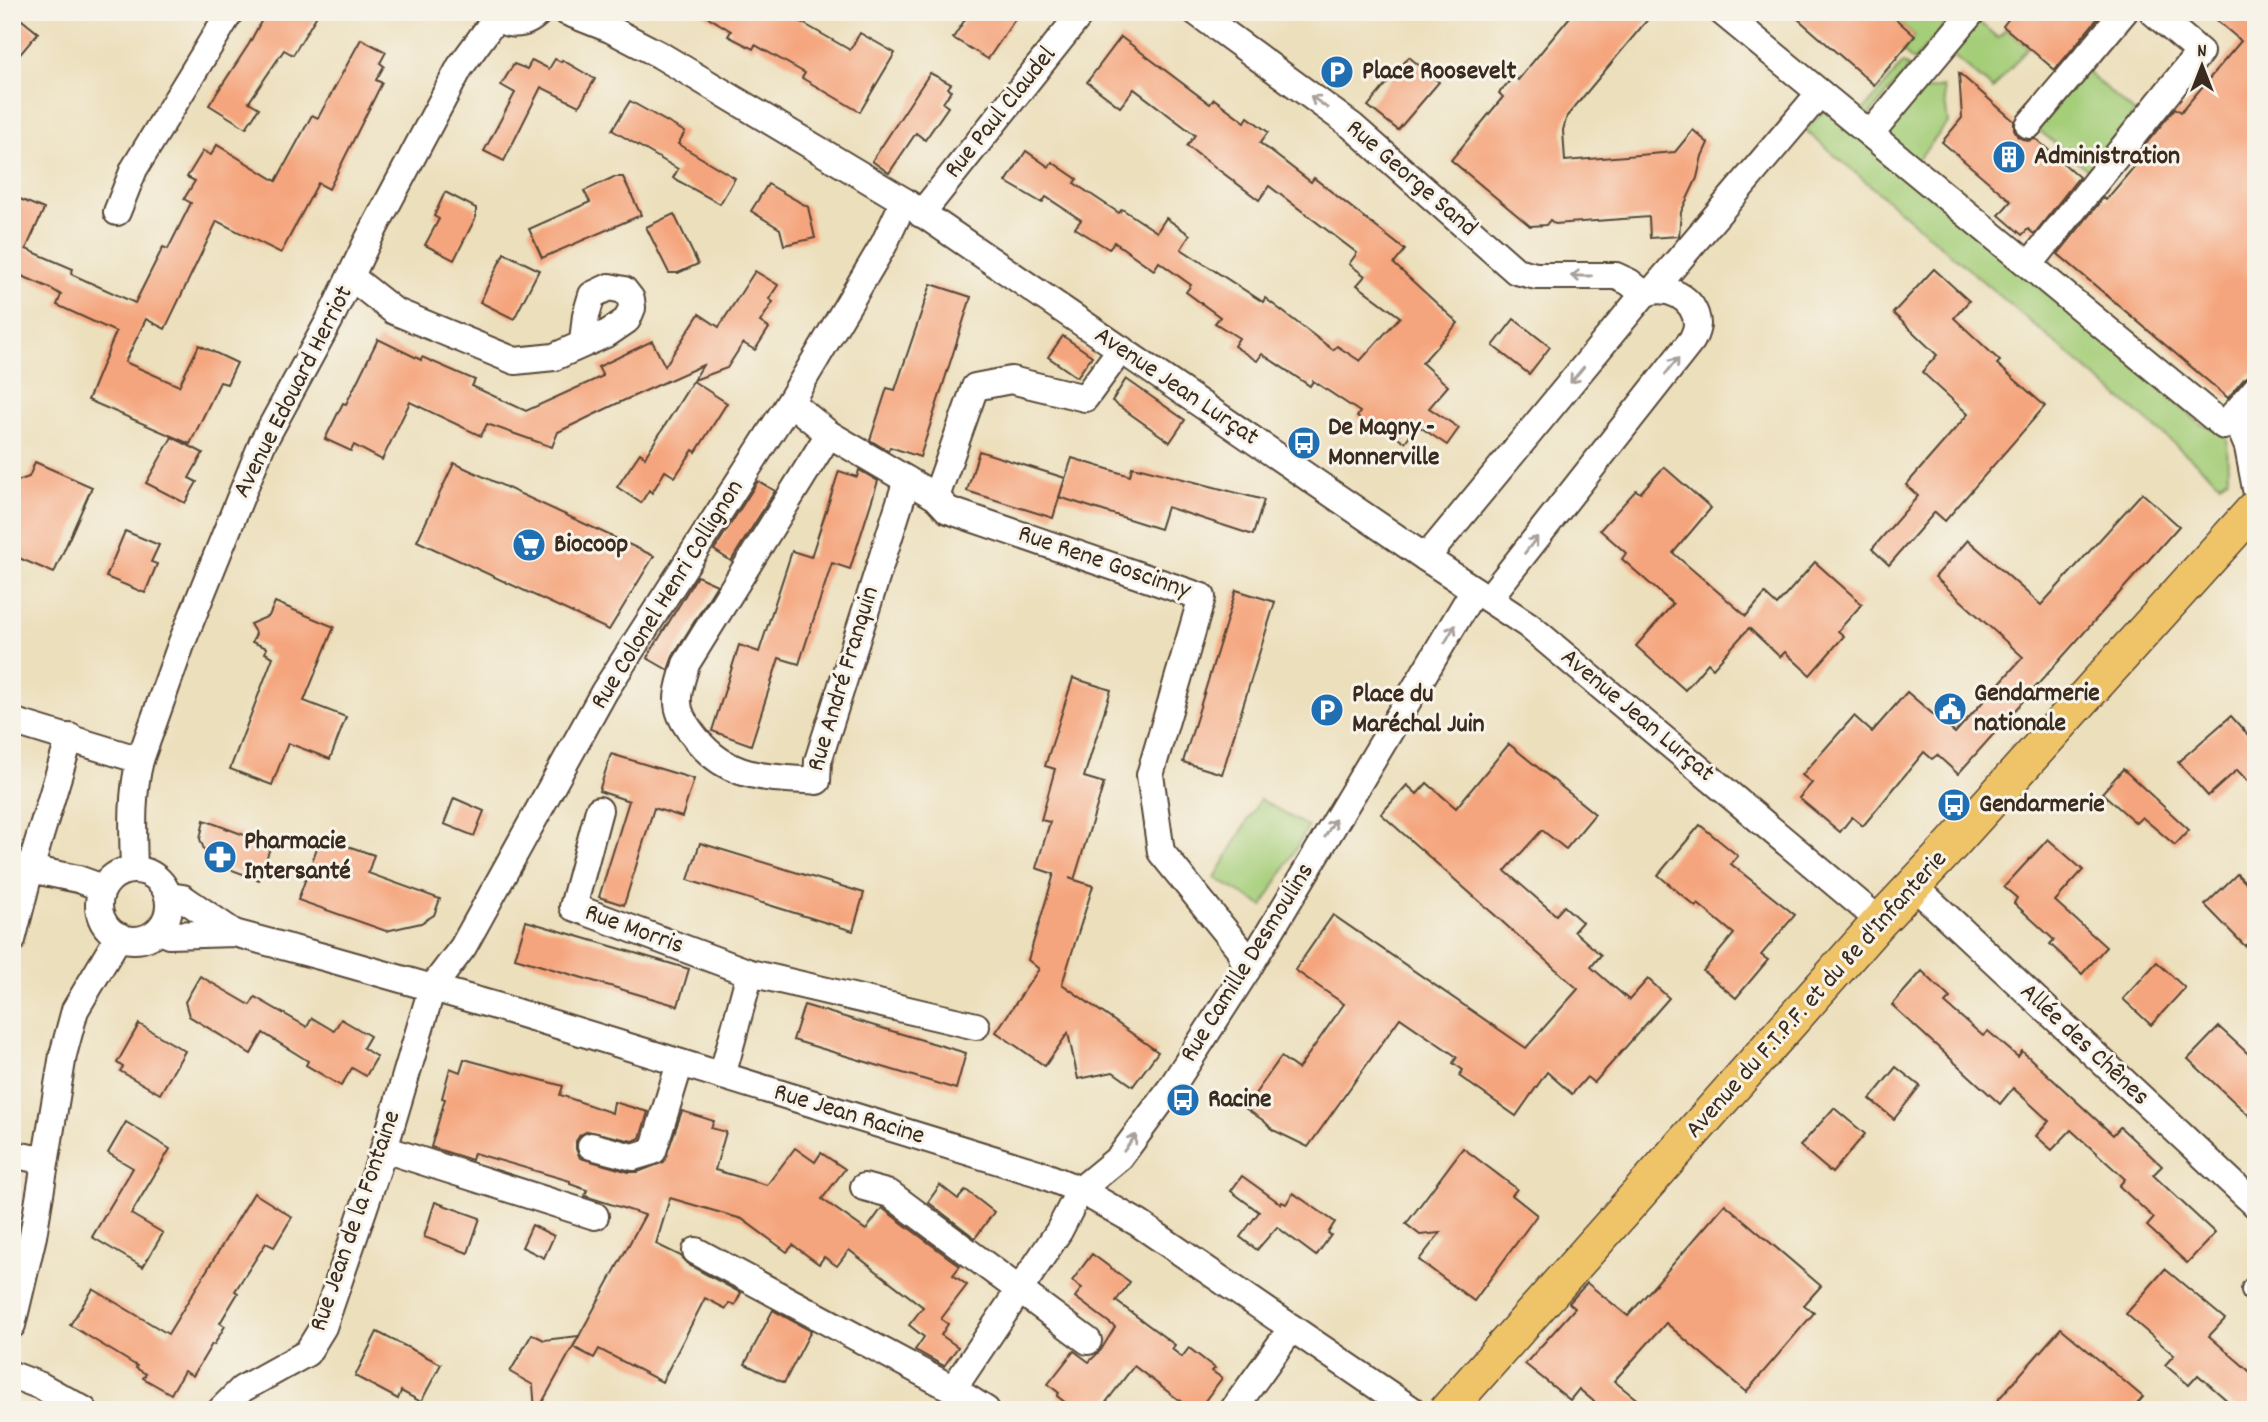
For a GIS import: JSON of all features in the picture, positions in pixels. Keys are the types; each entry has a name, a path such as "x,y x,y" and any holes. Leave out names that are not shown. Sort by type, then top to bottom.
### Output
{"main road":[{"name":"Avenue du F.T.P.F. et du 8e d'Infanterie","path":"1447,1410 1880,921 2253,512"}],"street":[{"path":"117,212 134,169 229,12"},
{"path":"494,15 515,24 525,23 539,12"},
{"name":"Avenue Jean Lurçat","path":"567,12 610,29 660,55 912,208 1528,625 1880,921"},
{"name":"Rue Paul Claudel","path":"912,208 1082,12"},
{"name":"Rue George Sand","path":"1196,12 1352,126 1516,271 1535,276 1616,276 1649,291"},
{"path":"1722,12 2224,426 2256,389"},
{"path":"1870,134 1972,12"},
{"path":"2029,125 2124,12"},
{"path":"2029,265 2200,52 2153,12"},
{"name":"Avenue Edouard Herriot","path":"134,869 135,778 140,760 182,642 262,444 460,67 494,15"},
{"path":"1426,558 1649,291 1820,93"},
{"name":"Rue Colonel Henri Collignon","path":"432,988 463,947 604,692 790,402 884,244 912,208"},
{"path":"352,277 394,311 514,361 554,357 583,342"},
{"path":"1482,594 1692,340 1697,325 1693,311 1683,299 1668,289 1649,291"},
{"path":"790,402 829,434 936,497 975,387 1012,380 1085,398 1121,349"},
{"path":"2234,414 2248,447 2253,512"},
{"name":"Rue André Franquin","path":"829,434 686,664 678,702 685,724 702,747 721,764 760,777 817,781 818,761 907,480"},
{"name":"Rue Rene Goscinny","path":"936,497 948,510 1202,597 1150,775 1161,852 1239,948 1247,970"},
{"name":"Rue Camille Desmoulins","path":"953,1389 1059,1231 1080,1189 1120,1157 1171,1088 1482,594"},
{"path":"12,721 140,760"},
{"path":"12,940 30,869 70,737"},
{"name":"Rue Morris","path":"599,810 573,907 750,973 976,1026"},
{"path":"30,869 78,879 103,888"},
{"path":"134,869 149,873 162,882 169,896 168,914 159,930 146,938 132,940 118,936 107,928 100,915 99,901 103,888 116,874 134,869"},
{"name":"Allée des Chênes","path":"1913,885 2256,1205"},
{"name":"Rue Jean Racine","path":"169,896 183,898 234,933"},
{"name":"Rue Jean Racine","path":"159,930 169,935 234,933 432,988 1038,1173 1080,1189 1139,1223 1412,1410"},
{"path":"12,1325 22,1233 45,1161 63,1055 75,1010 118,936"},
{"path":"722,1076 750,973"},
{"name":"Rue Jean de la Fontaine","path":"221,1410 242,1389 307,1353 323,1327 384,1149 432,988"},
{"path":"591,1146 633,1157 653,1151 680,1063"},
{"path":"384,1149 595,1216"},
{"path":"12,1154 45,1161"},
{"path":"864,1187 890,1194 1088,1341"},
{"path":"696,1251 953,1389 986,1410"},
{"path":"1233,1410 1292,1328"},
{"path":"12,1375 41,1386 84,1410"}],"green space":[{"path":"1888,12 1956,12 1914,61 1902,51 1915,36"},
{"path":"1979,22 1998,38 2006,29 2028,47 1993,89 1951,54"},
{"path":"1903,63 1909,68 1867,118 1861,113"},
{"path":"2083,69 2135,113 2088,170 2035,127"},
{"path":"1943,87 1948,123 1916,162 1884,132 1916,92"},
{"path":"1827,108 2099,334 2200,424 2227,434 2228,478 2220,483 1805,130"},
{"path":"1260,799 1308,827 1263,906 1215,878"}],"building":[{"path":"12,12 38,33 12,64"},
{"path":"266,12 319,12 293,55 284,50 249,102 259,108 246,128 209,105 249,44"},
{"path":"700,12 807,12 801,22 850,50 860,33 895,53 860,112 802,78 805,73 755,45 753,49 728,36 731,31"},
{"path":"970,12 1020,12 988,59 953,38"},
{"path":"1574,12 1654,12 1567,116 1563,130 1565,161 1675,152 1693,130 1708,143 1697,178 1681,212 1679,236 1650,238 1649,217 1555,224 1550,220 1546,225 1530,226 1451,160 1503,97 1499,93 1514,76 1518,80"},
{"path":"1790,12 1888,12 1915,36 1874,85"},
{"path":"2014,12 2103,12 2055,70 2003,26"},
{"path":"2207,12 2256,12 2256,370 2244,379 2228,398 2058,254 2103,198 2106,200 2145,154 2141,150 2175,108 2181,112 2241,41"},
{"path":"1121,37 1210,104 1214,99 1245,122 1248,117 1268,132 1260,143 1311,182 1314,178 1405,250 1394,264 1458,323 1422,363 1448,386 1429,408 1459,428 1447,445 1417,425 1405,442 1384,428 1381,433 1357,417 1360,412 1313,381 1310,386 1262,354 1257,361 1234,346 1239,338 1215,323 1220,317 1186,292 1191,285 1159,262 1154,270 1114,242 1109,249 1075,228 1081,220 1046,197 1042,203 1006,182 1026,151 1049,167 1052,162 1077,179 1074,183 1119,213 1122,209 1157,232 1166,218 1190,235 1181,249 1263,302 1265,298 1333,350 1337,346 1360,361 1400,317 1357,285 1365,276 1349,264 1357,253 1269,186 1259,200 1187,146 1195,135 1134,89 1120,107 1087,82"},
{"path":"361,39 386,52 380,63 384,66 376,80 382,83 329,189 318,183 281,253 217,221 165,329 146,319 125,362 179,386 199,345 237,363 227,384 220,382 190,444 88,400 116,332 57,305 61,295 50,288 15,273 12,279 12,216 20,199 44,209 26,249 73,269 71,274 135,303 163,247 168,249 191,203 184,199 195,181 187,177 203,151 211,155 217,145 276,181 312,115 318,118"},
{"path":"1409,57 1439,82 1398,130 1368,106"},
{"path":"555,59 561,62 562,60 595,79 579,106 541,87 504,161 484,151 515,93 501,85 514,64 527,69 532,60 549,69"},
{"path":"930,73 951,84 948,88 951,91 943,103 948,107 925,140 916,133 889,173 872,161"},
{"name":"Administration","path":"1959,73 2014,121 2014,130 2018,137 2027,141 2036,139 2079,177 2034,234 2028,229 2022,235 1999,215 2011,201 1942,142 1962,118"},
{"path":"630,101 685,132 678,144 735,178 720,204 673,178 678,169 612,130"},
{"path":"614,177 623,177 641,215 542,258 529,229 590,202 584,191"},
{"path":"768,184 808,207 815,238 784,245 780,229 751,211"},
{"path":"445,192 476,208 476,217 454,260 425,245 439,219 434,216"},
{"path":"674,214 698,264 678,273 669,273 646,227"},
{"path":"504,253 539,270 514,319 480,302"},
{"path":"1934,269 1969,301 1954,318 2000,361 1997,364 2045,406 1945,521 1935,512 1889,565 1872,549 1918,496 1906,485 1968,414 1922,372 1937,355 1893,313"},
{"path":"755,271 778,285 769,299 773,302 760,322 769,328 755,350 743,343 727,368 694,380 703,365 616,404 558,432 552,447 487,424 481,436 410,402 382,460 354,445 351,451 325,439 343,403 346,404 378,339 421,360 422,357 475,380 472,386 526,411 603,376 598,367 652,341 665,366 699,314 719,327"},
{"path":"931,284 971,297 920,457 890,447 888,451 870,440 887,388 895,390"},
{"path":"1514,319 1550,347 1529,374 1493,346"},
{"path":"1063,336 1092,356 1077,377 1048,357"},
{"path":"1126,379 1185,420 1170,442 1112,401"},
{"path":"693,381 727,403 696,452 693,450 675,477 665,471 652,493 649,490 641,503 617,487 640,453 645,457"},
{"path":"172,437 203,453 189,478 197,482 185,503 146,483"},
{"path":"979,451 1065,478 1053,518 967,491"},
{"path":"1072,458 1130,476 1132,467 1141,468 1264,500 1253,535 1167,507 1160,529 1059,497"},
{"path":"35,462 92,487 54,573 12,555 12,483 29,477"},
{"name":"Biocoop","path":"454,463 654,556 609,630 417,541"},
{"path":"1664,467 1711,508 1673,553 1746,616 1765,594 1777,605 1815,562 1862,604 1838,631 1844,636 1810,675 1785,652 1780,657 1749,628 1713,668 1708,663 1685,690 1636,646 1673,604 1622,559 1626,553 1600,530 1636,490 1640,493"},
{"path":"859,470 878,481 850,569 832,563 799,664 779,658 751,745 712,731 739,645 759,652 792,551 811,557 839,471 857,477"},
{"path":"758,481 775,491 731,561 714,550"},
{"path":"2142,493 2179,526 1958,774 1937,755 1932,759 1924,752 1863,826 1852,817 1840,832 1799,798 1812,783 1802,775 1854,716 1872,732 1907,692 1955,733 2023,657 1935,577 1968,540 2041,605"},
{"path":"125,531 159,545 151,562 157,564 145,593 106,577"},
{"path":"697,576 717,585 673,656 668,670 647,658"},
{"path":"1236,590 1275,602 1222,774 1183,762"},
{"path":"275,602 334,627 304,701 346,717 330,759 288,743 272,785 230,769 273,657 265,653 267,648 252,642 256,634 250,624 269,616"},
{"path":"1073,678 1111,690 1084,777 1104,783 1074,880 1093,886 1062,984 1158,1052 1133,1086 1113,1072 1078,1079 1068,1033 1045,1066 996,1032 1039,969 1028,960 1054,874 1036,868 1050,822 1041,820 1055,769 1045,766"},
{"path":"2231,716 2256,744 2256,790 2237,770 2208,796 2178,762"},
{"path":"1509,744 1595,814 1566,849 1542,830 1505,871 1556,915 1564,906 1582,922 1574,931 1601,955 1591,967 1629,1000 1648,979 1669,998 1594,1083 1587,1077 1572,1094 1547,1072 1516,1116 1459,1076 1463,1070 1453,1063 1457,1057 1400,1018 1308,1147 1273,1130 1245,1108 1281,1057 1298,1069 1344,1004 1295,970 1333,915 1526,1048 1578,989 1381,814 1407,785 1417,794 1427,783 1456,808"},
{"path":"611,754 694,779 682,817 654,808 624,905 599,897 629,801 599,791"},
{"path":"2123,769 2189,830 2175,845 2142,817 2136,823 2102,793"},
{"path":"454,798 484,811 474,836 444,824"},
{"path":"204,820 271,845 259,880 213,863 207,857 200,839"},
{"path":"1700,825 1738,856 1731,864 1795,915 1761,955 1768,960 1736,998 1703,971 1734,934 1658,875"},
{"path":"321,837 374,855 368,873 440,899 434,915 421,923 386,931 298,900"},
{"path":"2048,839 2083,870 2055,901 2106,947 2082,974 2050,944 2054,940 2014,903 2017,898 2004,887"},
{"path":"700,843 864,893 853,931 688,880"},
{"path":"2237,874 2256,893 2256,935 2245,946 2205,905"},
{"path":"526,921 689,969 678,1006 515,958"},
{"path":"2157,962 2185,988 2151,1025 2123,999"},
{"path":"1922,971 1950,998 1945,1003 1983,1036 1988,1031 2018,1057 2022,1051 2113,1135 2120,1127 2162,1166 2153,1175 2215,1233 2187,1263 2147,1226 2154,1218 2119,1186 2125,1179 2071,1130 2052,1150 2036,1136 2049,1121 2013,1088 2000,1104 1892,1005"},
{"path":"200,976 250,1005 255,997 307,1027 312,1018 334,1031 341,1019 370,1036 363,1048 377,1057 366,1076 352,1068 341,1086 306,1065 308,1061 263,1033 251,1054 189,1016 185,1002"},
{"path":"804,1005 966,1053 956,1089 793,1040"},
{"path":"139,1024 185,1051 160,1094 120,1071 123,1067 117,1063"},
{"path":"2219,1027 2256,1061 2256,1122 2188,1059"},
{"path":"464,1059 563,1086 560,1095 612,1113 614,1102 648,1112 640,1138 633,1141 588,1131 576,1141 580,1158 629,1172 638,1172 664,1162 682,1111 714,1121 711,1128 726,1132 715,1170 767,1185 795,1148 815,1162 821,1153 845,1169 822,1199 866,1230 882,1208 960,1266 953,1275 967,1285 941,1319 948,1324 941,1335 958,1347 944,1366 915,1350 924,1337 909,1325 923,1307 849,1250 837,1266 824,1257 819,1264 793,1245 787,1252 742,1219 670,1198 656,1244 741,1293 735,1305 729,1303 726,1309 705,1298 662,1382 599,1349 594,1358 573,1347 645,1215 585,1196 587,1190 570,1184 570,1181 474,1153 472,1160 431,1147 445,1099 442,1098 450,1068 460,1072"},
{"path":"1896,1067 1920,1086 1894,1119 1870,1099"},
{"path":"1834,1108 1865,1134 1832,1173 1800,1146"},
{"path":"126,1122 170,1149 131,1214 163,1233 143,1267 92,1237 133,1168 108,1153"},
{"path":"1463,1148 1517,1189 1512,1195 1537,1215 1474,1301 1419,1260 1440,1233 1420,1235 1406,1224"},
{"path":"1242,1176 1281,1204 1286,1204 1293,1193 1335,1222 1328,1233 1331,1235 1316,1256 1277,1227 1257,1250 1240,1237 1259,1212 1231,1191"},
{"path":"940,1185 958,1199 966,1190 994,1212 975,1238 928,1202"},
{"path":"254,1193 292,1217 274,1247 266,1243 235,1291 238,1293 220,1323 225,1326 193,1376 184,1371 171,1394 143,1378 146,1374 136,1368 137,1366 70,1325 93,1289 168,1334"},
{"path":"435,1202 480,1218 468,1253 424,1237"},
{"path":"1725,1204 1821,1286 1804,1305 1814,1313 1746,1392 1666,1323 1614,1381 1650,1410 1604,1410 1579,1389 1570,1400 1525,1364 1575,1308 1569,1303 1587,1283 1628,1316"},
{"path":"532,1225 554,1236 544,1258 522,1247"},
{"path":"1092,1254 1130,1282 1116,1301 1175,1345 1172,1349 1182,1357 1189,1348 1215,1368 1212,1371 1222,1378 1198,1410 1192,1410 1134,1366 1100,1410 1075,1410 1057,1396 1059,1393 1048,1384 1074,1351 1089,1362 1101,1350 1115,1327 1075,1297 1082,1288 1072,1281"},
{"path":"2165,1269 2225,1319 2209,1336 2256,1377 2256,1410 2238,1410 2198,1375 2189,1385 2165,1365 2174,1355 2126,1314"},
{"path":"773,1310 811,1331 784,1383 745,1364"},
{"path":"2061,1328 2143,1397 2132,1410 1989,1410"},
{"path":"377,1332 441,1364 421,1402 401,1391 398,1399 355,1376"},
{"path":"532,1334 544,1340 579,1336 538,1410 535,1410 533,1385 510,1372"}],"place":[{"name":"Place Roosevelt","path":"1337,72"},
{"name":"Administration","path":"2009,157"},
{"name":"De Magny - Monnerville","path":"1304,443"},
{"name":"Biocoop","path":"529,545"},
{"name":"Gendarmerie nationale","path":"1950,709"},
{"name":"Place du Maréchal Juin","path":"1327,710"},
{"name":"Gendarmerie","path":"1954,805"},
{"name":"Pharmacie Intersanté","path":"220,857"},
{"name":"Racine","path":"1183,1100"}]}
